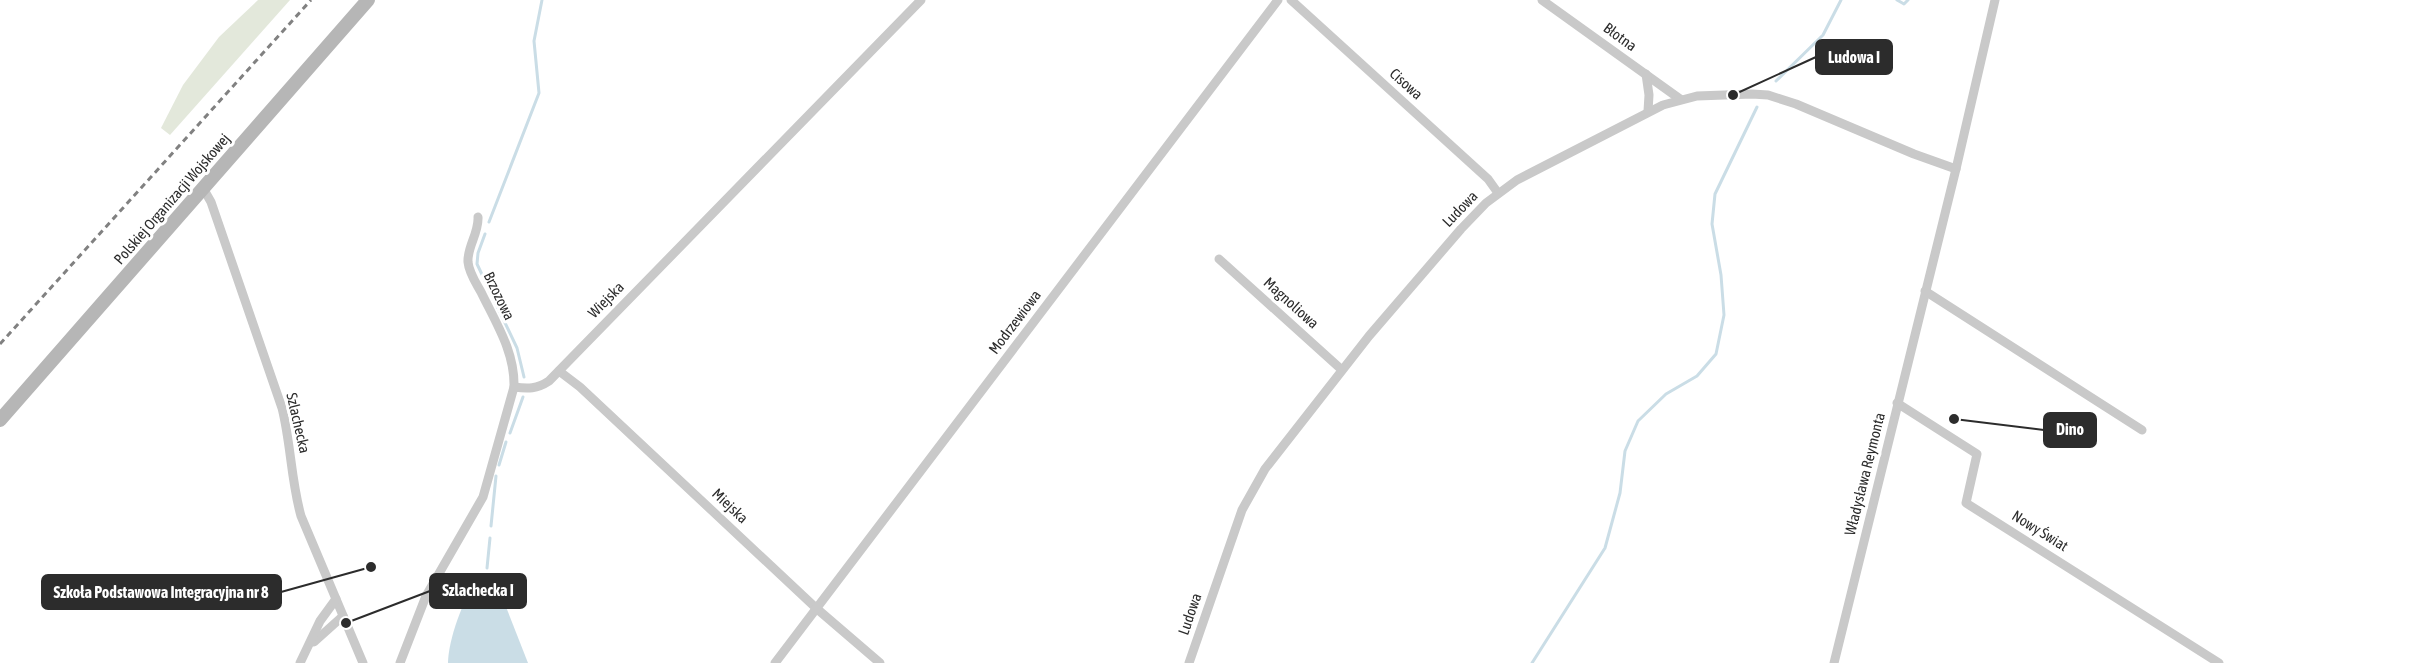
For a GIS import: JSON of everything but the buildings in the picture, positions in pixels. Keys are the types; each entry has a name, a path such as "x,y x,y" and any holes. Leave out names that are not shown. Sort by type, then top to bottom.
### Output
{"main road":[{"name":"Polskiej Organizacji Wojskowej","path":"0,420 368,0"}],"street":[{"name":"Wiejska","path":"514,387 528,389 539,387 559,371 921,0"},
{"name":"Modrzewiowa","path":"775,663 1278,0"},
{"name":"Cisowa","path":"1291,0 1488,179 1498,193"},
{"name":"Błotna","path":"1542,0 1680,99"},
{"name":"Władysława Reymonta","path":"1834,663 1956,169 1995,0"},
{"path":"1646,74 1649,95 1648,111"},
{"name":"Ludowa","path":"1189,663 1242,510 1265,469 1342,370 1461,229 1498,193 1517,180 1648,111 1680,99 1752,94 1781,99 1956,169"},
{"name":"Szlachecka","path":"203,188 211,202 282,408 290,438 296,496 301,516 363,663"},
{"name":"Brzozowa","path":"478,217 468,261 513,361 514,387"},
{"name":"Magnoliowa","path":"1220,259 1342,370"},
{"path":"1926,291 2142,430"},
{"name":"Miejska","path":"559,371 580,387 816,608 880,663"},
{"path":"400,663 426,596 483,497 514,387"},
{"name":"Nowy Świat","path":"1897,403 1977,454 1966,502 2219,663"},
{"path":"300,663 320,621 336,599"},
{"path":"310,645 343,616"}],"shaded area":[{"path":"258,0 290,0 170,135 161,128 183,85 219,37"},
{"path":"479,581 492,584 501,594 528,663 448,663 451,643 462,608"}],"waterway":[{"path":"489,222 539,93 534,41 542,0"},
{"path":"1776,81 1823,35 1841,0"},
{"path":"1897,0 1904,4 1908,0"},
{"path":"1532,663 1605,548 1620,493 1625,451 1638,421 1666,394 1697,376 1716,354 1724,315 1721,275 1712,224 1715,194 1757,107"},
{"path":"485,234 478,253 477,264 517,348 524,377"},
{"path":"510,433 523,397"},
{"path":"499,465 506,442"},
{"path":"491,526 496,476"},
{"path":"487,568 490,538"}],"railway":[{"path":"0,344 311,0"}],"place":[{"name":"Ludowa I","path":"1733,95"},
{"name":"Dino","path":"1954,419"},
{"name":"Szkoła Podstawowa Integracyjna nr 8","path":"371,567"},
{"name":"Szlachecka I","path":"346,623"}]}
